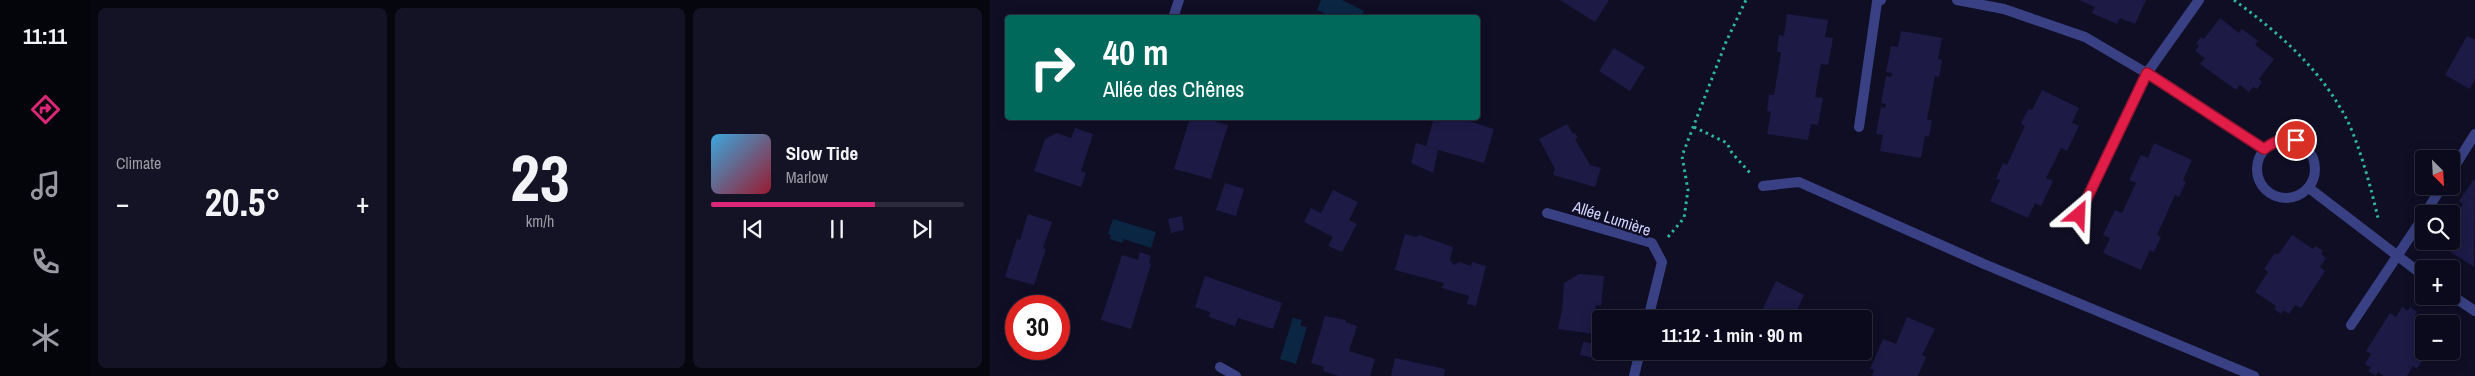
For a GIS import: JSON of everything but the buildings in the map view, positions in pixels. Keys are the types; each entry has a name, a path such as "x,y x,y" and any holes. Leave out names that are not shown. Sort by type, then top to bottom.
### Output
{"street":[{"path":"1174,15 1178,0"},
{"path":"1859,127 1878,2 1881,0"},
{"path":"1957,0 2005,5 2085,37 2147,73 2264,149"},
{"path":"2079,215 2147,73 2199,0"},
{"path":"2460,158 2475,134"},
{"path":"2284,139 2296,140 2306,146 2313,155 2316,166 2314,178 2309,188 2298,196 2285,198 2272,195 2262,186 2256,174 2257,160 2264,149 2273,142 2284,139"},
{"path":"1764,186 1799,182 1984,264 2254,376"},
{"path":"2309,188 2415,269"},
{"name":"Allée Lumière","path":"1547,213 1652,243 1662,262 1650,310"},
{"path":"2351,325 2415,229"},
{"path":"2460,301 2475,311"},
{"path":"1634,376 1638,360"},
{"path":"1220,367 1236,376"}],"path":[{"path":"1656,251 1684,218 1688,190 1682,156 1726,42 1746,0"},
{"path":"2234,0 2268,25 2304,59 2342,109 2353,137 2380,224"},
{"path":"1694,127 1727,143 1740,163 1764,186"}],"water":[{"path":"1321,0 1342,0 1364,11 1362,15 1328,15 1317,10"},
{"path":"1113,219 1156,232 1151,248 1124,239 1122,243 1110,239 1111,235 1108,234"},
{"path":"1293,318 1302,320 1300,326 1307,327 1296,364 1280,359"}],"route":[{"path":"2079,215 2147,73 2264,149 2273,142 2284,139 2296,140"}]}
